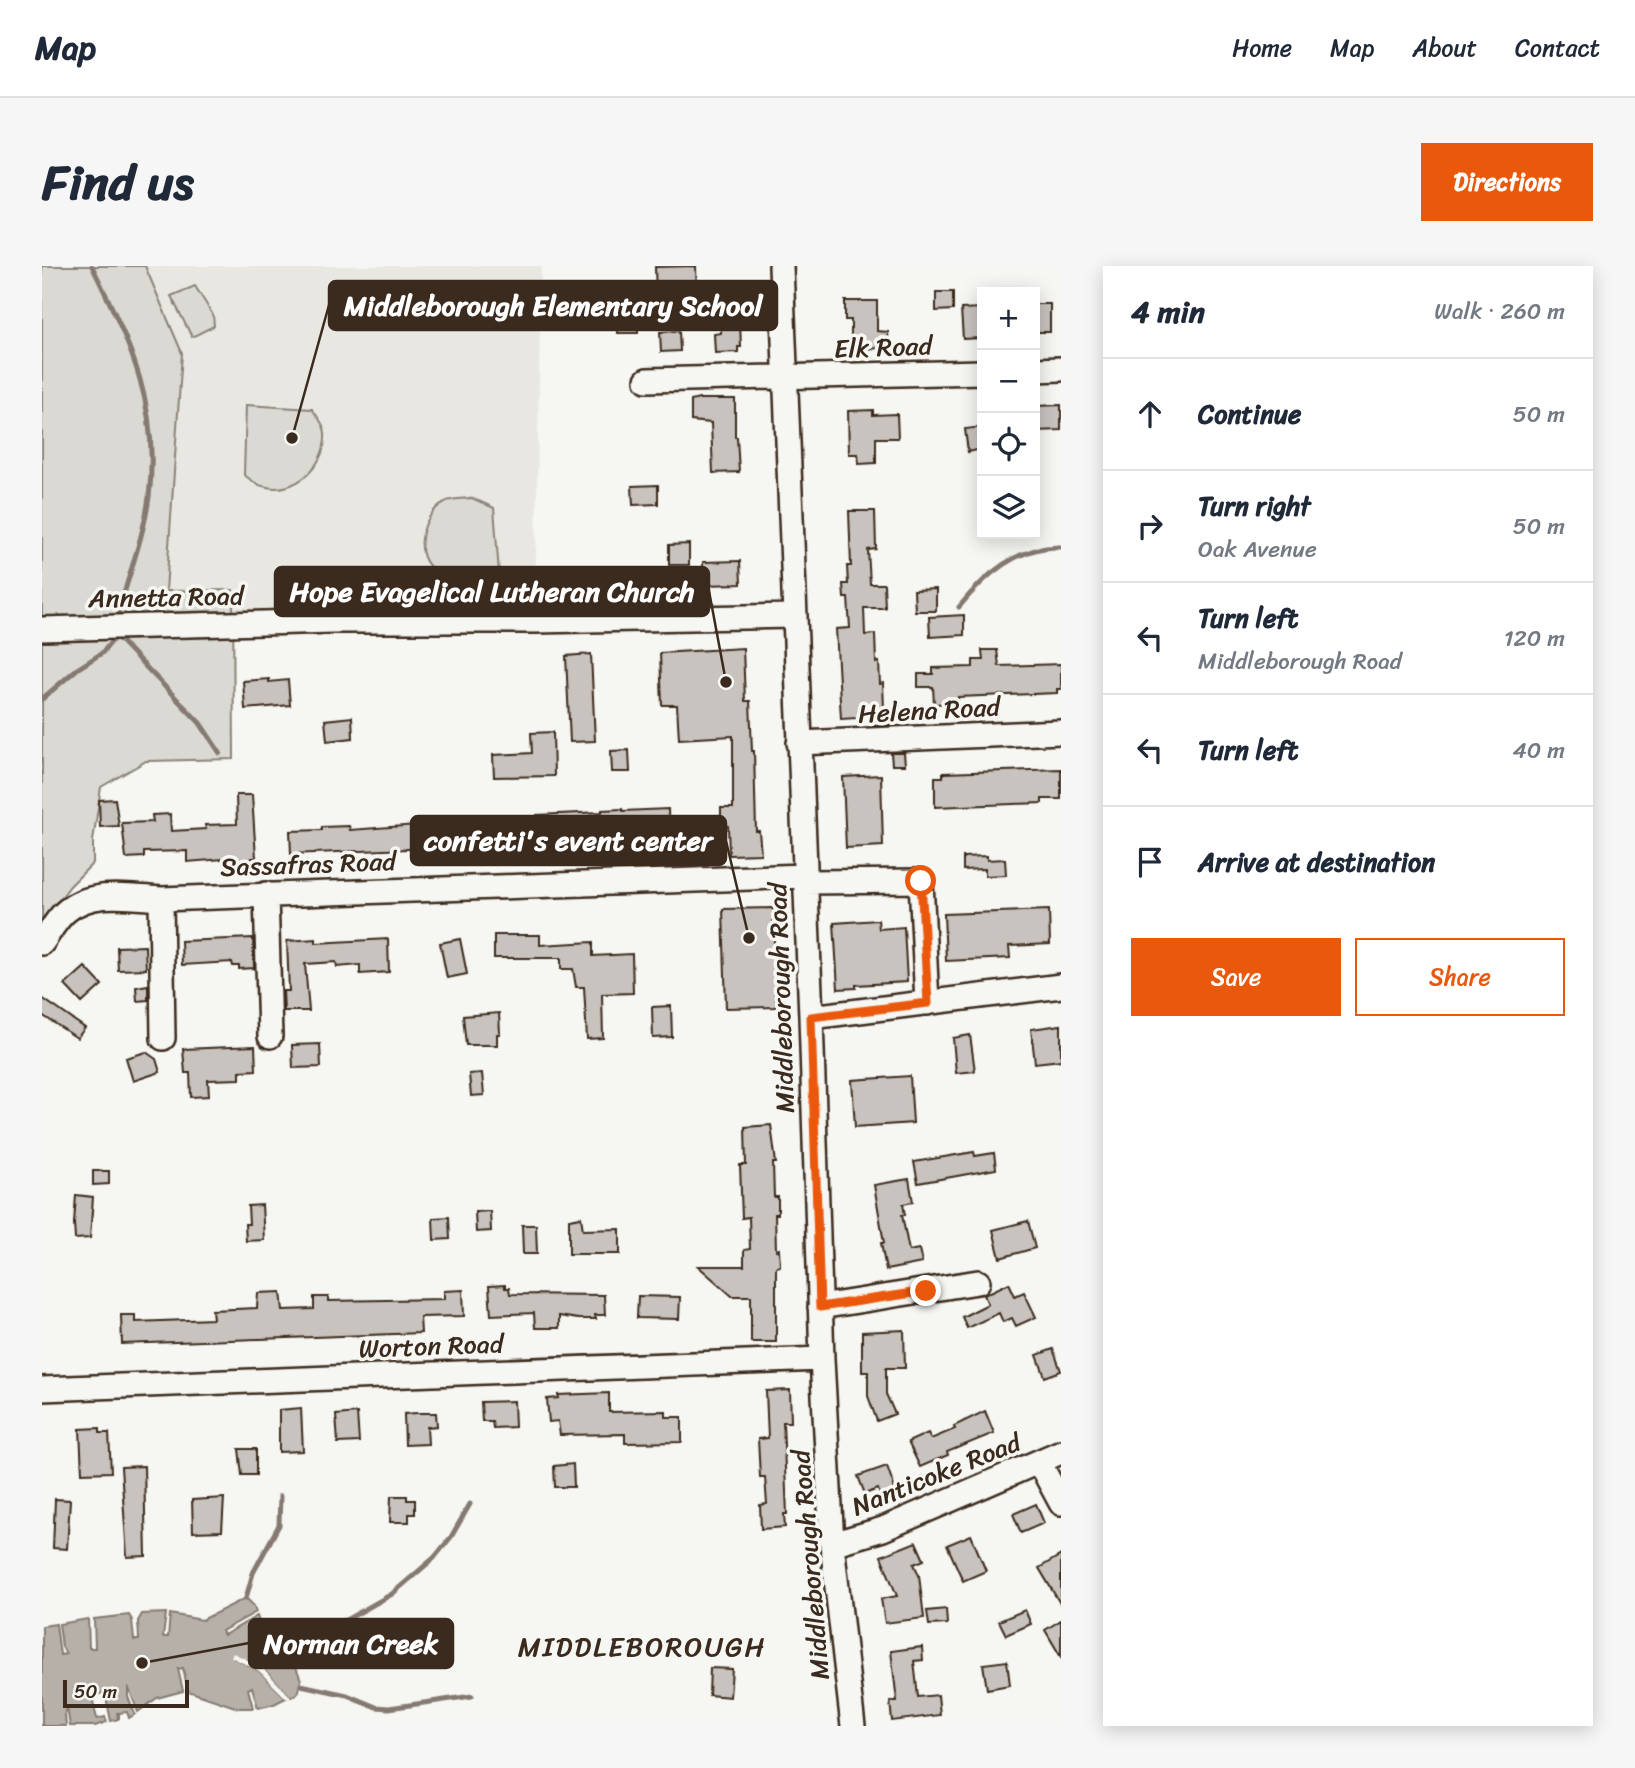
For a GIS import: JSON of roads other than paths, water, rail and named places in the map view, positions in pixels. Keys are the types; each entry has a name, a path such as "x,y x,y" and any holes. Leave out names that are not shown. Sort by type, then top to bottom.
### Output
{"street":[{"name":"Middleborough Road","path":"781,266 822,1359 832,1545 853,1726"},
{"path":"1040,370 1061,369"},
{"name":"Elk Road","path":"647,380 977,372"},
{"name":"Annetta Road","path":"42,629 334,621 534,621 795,615"},
{"name":"Helena Road","path":"799,743 1061,732"},
{"name":"Sassafras Road","path":"42,943 64,912 90,898 108,896 161,899 805,879 921,881 928,1003"},
{"path":"266,894 270,1036"},
{"path":"161,899 163,1038"},
{"path":"811,1017 1061,986"},
{"path":"820,1307 978,1282"},
{"name":"Worton Road","path":"42,1389 822,1359"},
{"name":"Nanticoke Road","path":"832,1545 883,1529 1061,1452"},
{"path":"1039,1462 1061,1503"}],"waterway":[{"path":"92,266 130,350 146,405 150,433 151,464 147,511 119,611"},
{"path":"959,607 991,574 1016,557 1030,551 1061,547"},
{"path":"42,699 77,669 102,653 116,636 200,723 220,753"},
{"path":"246,1598 253,1573 279,1525 280,1496"},
{"path":"302,1634 346,1620 392,1594 434,1558 451,1537 470,1504"},
{"path":"301,1685 347,1695 376,1707 389,1708 472,1696"}],"place":[{"name":"Middleborough Elementary School","path":"292,438"},
{"name":"Hope Evagelical Lutheran Church","path":"726,682"},
{"name":"confetti's event center","path":"749,938"},
{"name":"Norman Creek","path":"142,1663"}],"district":[{"name":"MIDDLEBOROUGH","path":"642,1646"}]}
